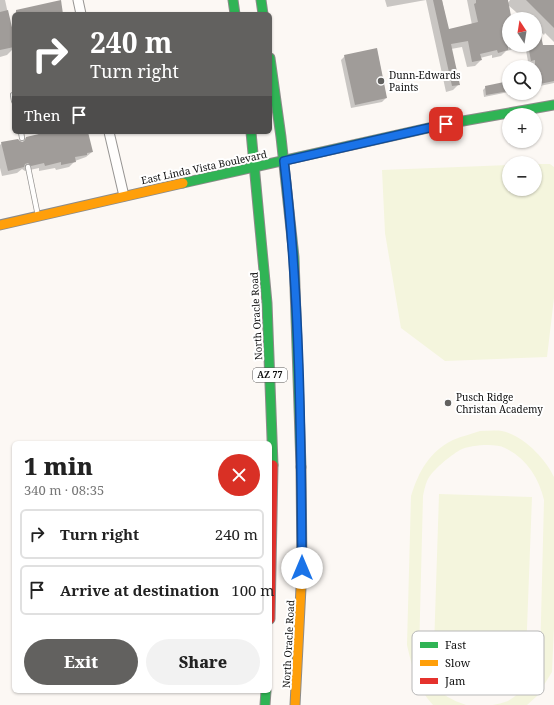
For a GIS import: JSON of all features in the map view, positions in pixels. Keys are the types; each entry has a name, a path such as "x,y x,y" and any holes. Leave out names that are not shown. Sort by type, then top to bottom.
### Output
{"main road":[{"path":"233,0 235,12"},
{"path":"261,0 263,12"},
{"name":"North Oracle Road","path":"272,73 284,161 294,257 302,464 302,568 295,705"},
{"name":"East Linda Vista Boulevard","path":"0,225 446,124 554,105"},
{"name":"North Oracle Road","path":"251,134 267,303 273,458 272,512"},
{"name":"North Oracle Road","path":"265,705 266,693"}],"street":[{"path":"78,0 81,12"},
{"path":"109,134 124,196"}],"lane":[{"path":"21,134 22,138"},
{"path":"28,167 38,216"}],"green space":[{"path":"542,164 550,164 554,167 554,298 547,357 445,361 401,328 385,233 382,170 502,165 502,196 542,196"},
{"path":"480,431 502,431 510,433 526,443 540,456 554,477 554,628 552,672 544,685 544,631 541,631 544,500 539,484 525,463 512,452 501,446 483,445 460,450 433,472 427,481 423,496 420,631 412,631 412,665 407,645 411,496 421,470 431,456 437,450 460,437"},
{"path":"439,494 532,497 527,631 435,631"},
{"path":"425,695 445,695 466,705 433,705"},
{"path":"516,695 538,695 527,705 493,705 508,701"}],"building":[{"path":"61,0 63,12 16,12 16,10"},
{"path":"433,0 442,0 449,29 478,22 474,4 476,3 476,0 508,0 510,12 502,12 502,52 498,53 497,50 480,54 482,60 472,62 468,41 451,44 460,85 452,86"},
{"path":"526,0 554,0 554,28 542,16 542,12 538,12"},
{"path":"8,10 12,27 12,47 0,50 0,12"},
{"path":"542,40 543,45 554,45 554,81 542,84 542,60 531,60 529,52 542,52"},
{"path":"377,48 387,98 355,105 344,55"},
{"path":"502,82 502,92 486,95 485,86"},
{"path":"39,134 88,134 93,152 87,153 87,155 75,157 76,162 61,165 61,162 45,166 44,163 31,166 28,163 25,164 24,167 8,171 1,142 18,139 23,142 26,137"}],"traffic: fast":[{"path":"233,0 235,12"},
{"path":"261,0 263,12"},
{"path":"272,72 281,137 294,257 301,467"},
{"path":"183,183 446,124 554,105"},
{"path":"251,134 267,303 273,465"},
{"path":"265,705 266,693"}],"traffic: slow":[{"path":"0,225 183,183"},
{"path":"295,705 302,568 301,467"}],"traffic: jam":[{"path":"272,516 273,465"}],"place":[{"name":"Dunn-Edwards Paints","path":"381,81"},
{"name":"Pusch Ridge Christan Academy","path":"448,403"}],"route":[{"path":"302,568 302,464 294,257 284,161 446,124"}]}
